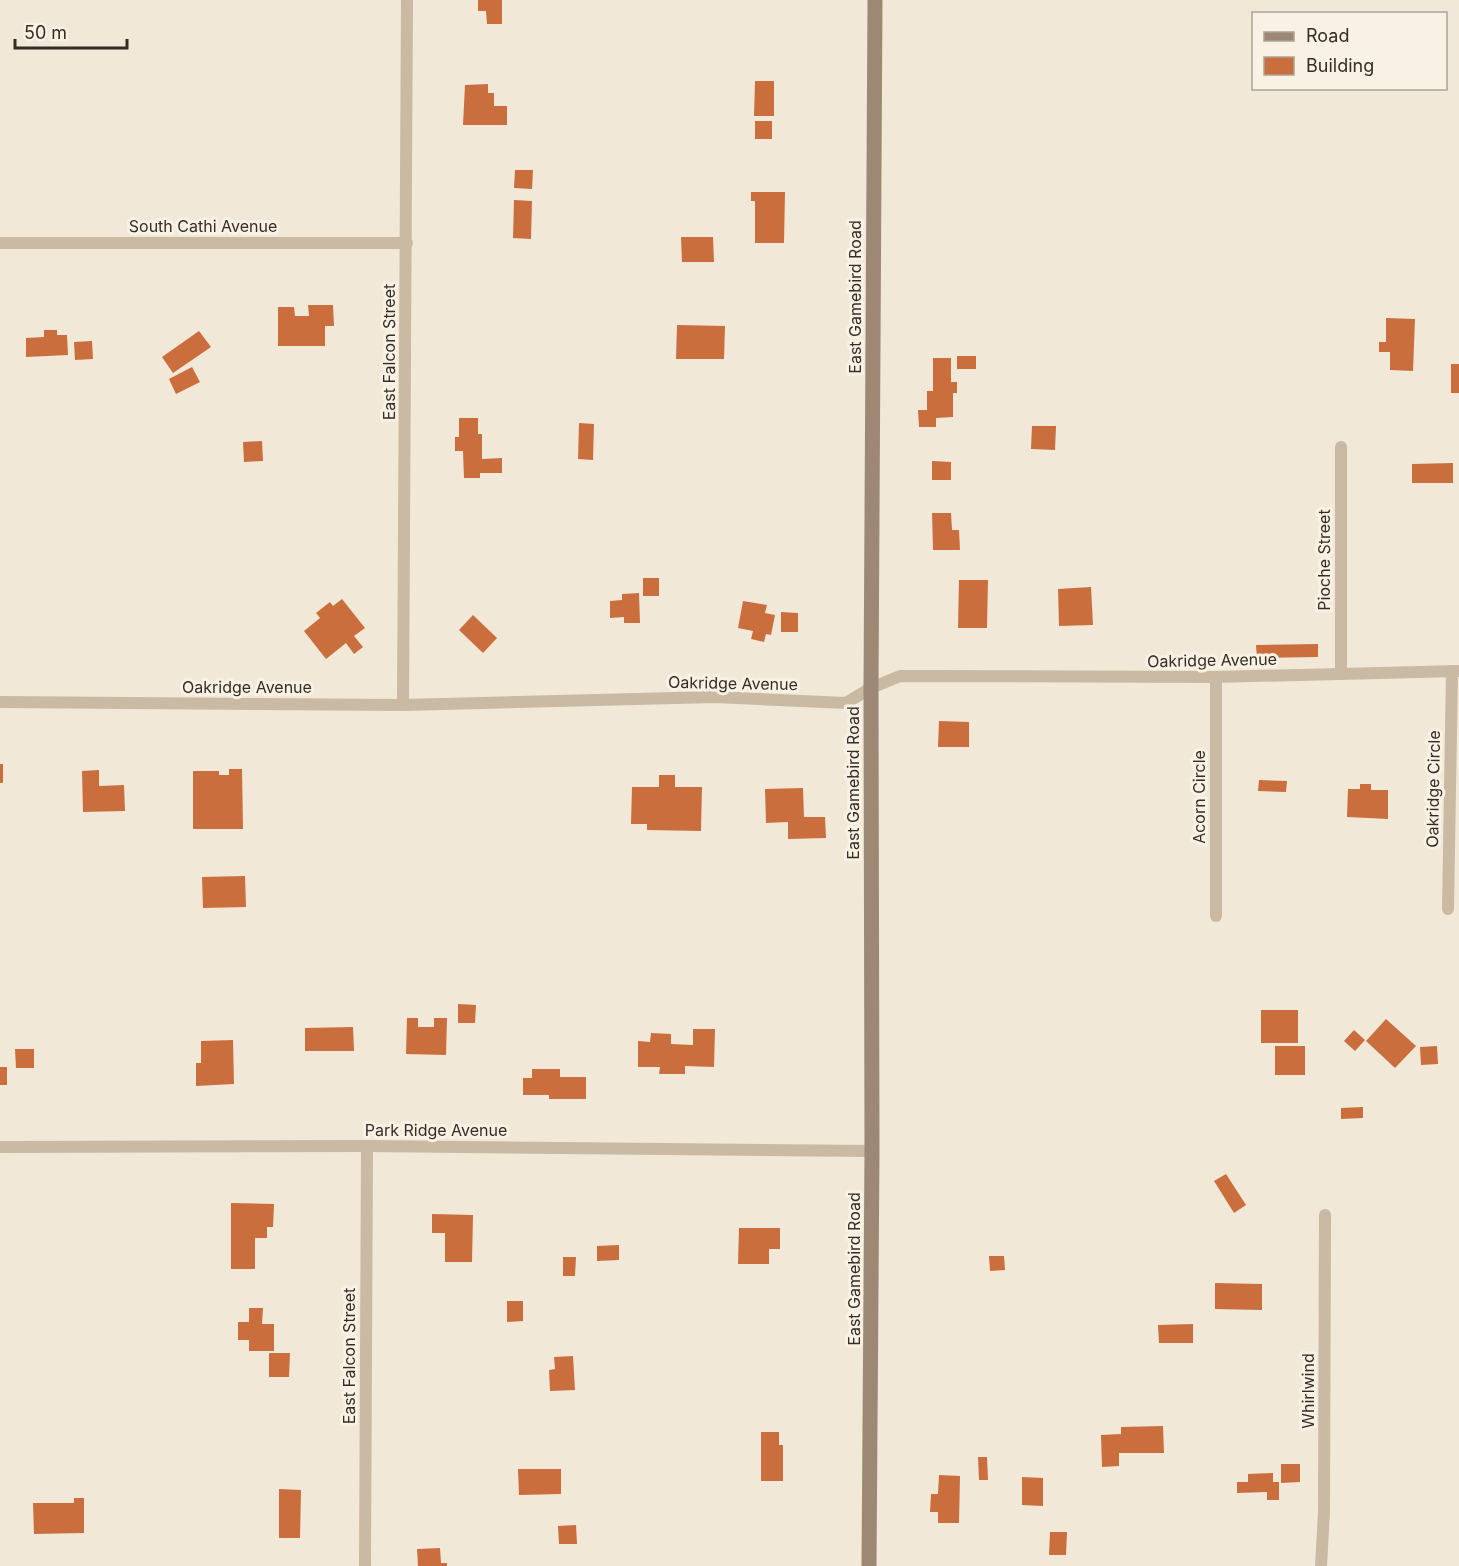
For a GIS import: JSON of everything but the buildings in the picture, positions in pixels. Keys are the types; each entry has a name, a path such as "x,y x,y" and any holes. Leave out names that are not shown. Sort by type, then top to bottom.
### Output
{"main road":[{"name":"East Gamebird Road","path":"869,1566 875,0"}],"street":[{"name":"East Falcon Street","path":"403,705 407,0"},
{"name":"South Cathi Avenue","path":"0,243 406,243"},
{"name":"Pioche Street","path":"1341,447 1341,673"},
{"name":"Oakridge Avenue","path":"0,702 403,705 715,697 846,702 900,676 1216,677 1455,671"},
{"name":"Oakridge Circle","path":"1448,909 1455,671"},
{"name":"Acorn Circle","path":"1216,677 1216,916"},
{"name":"East Falcon Street","path":"365,1566 367,1146"},
{"name":"Park Ridge Avenue","path":"0,1147 367,1146 872,1151"},
{"name":"Whirlwind","path":"1321,1566 1324,1512 1325,1215"}]}
